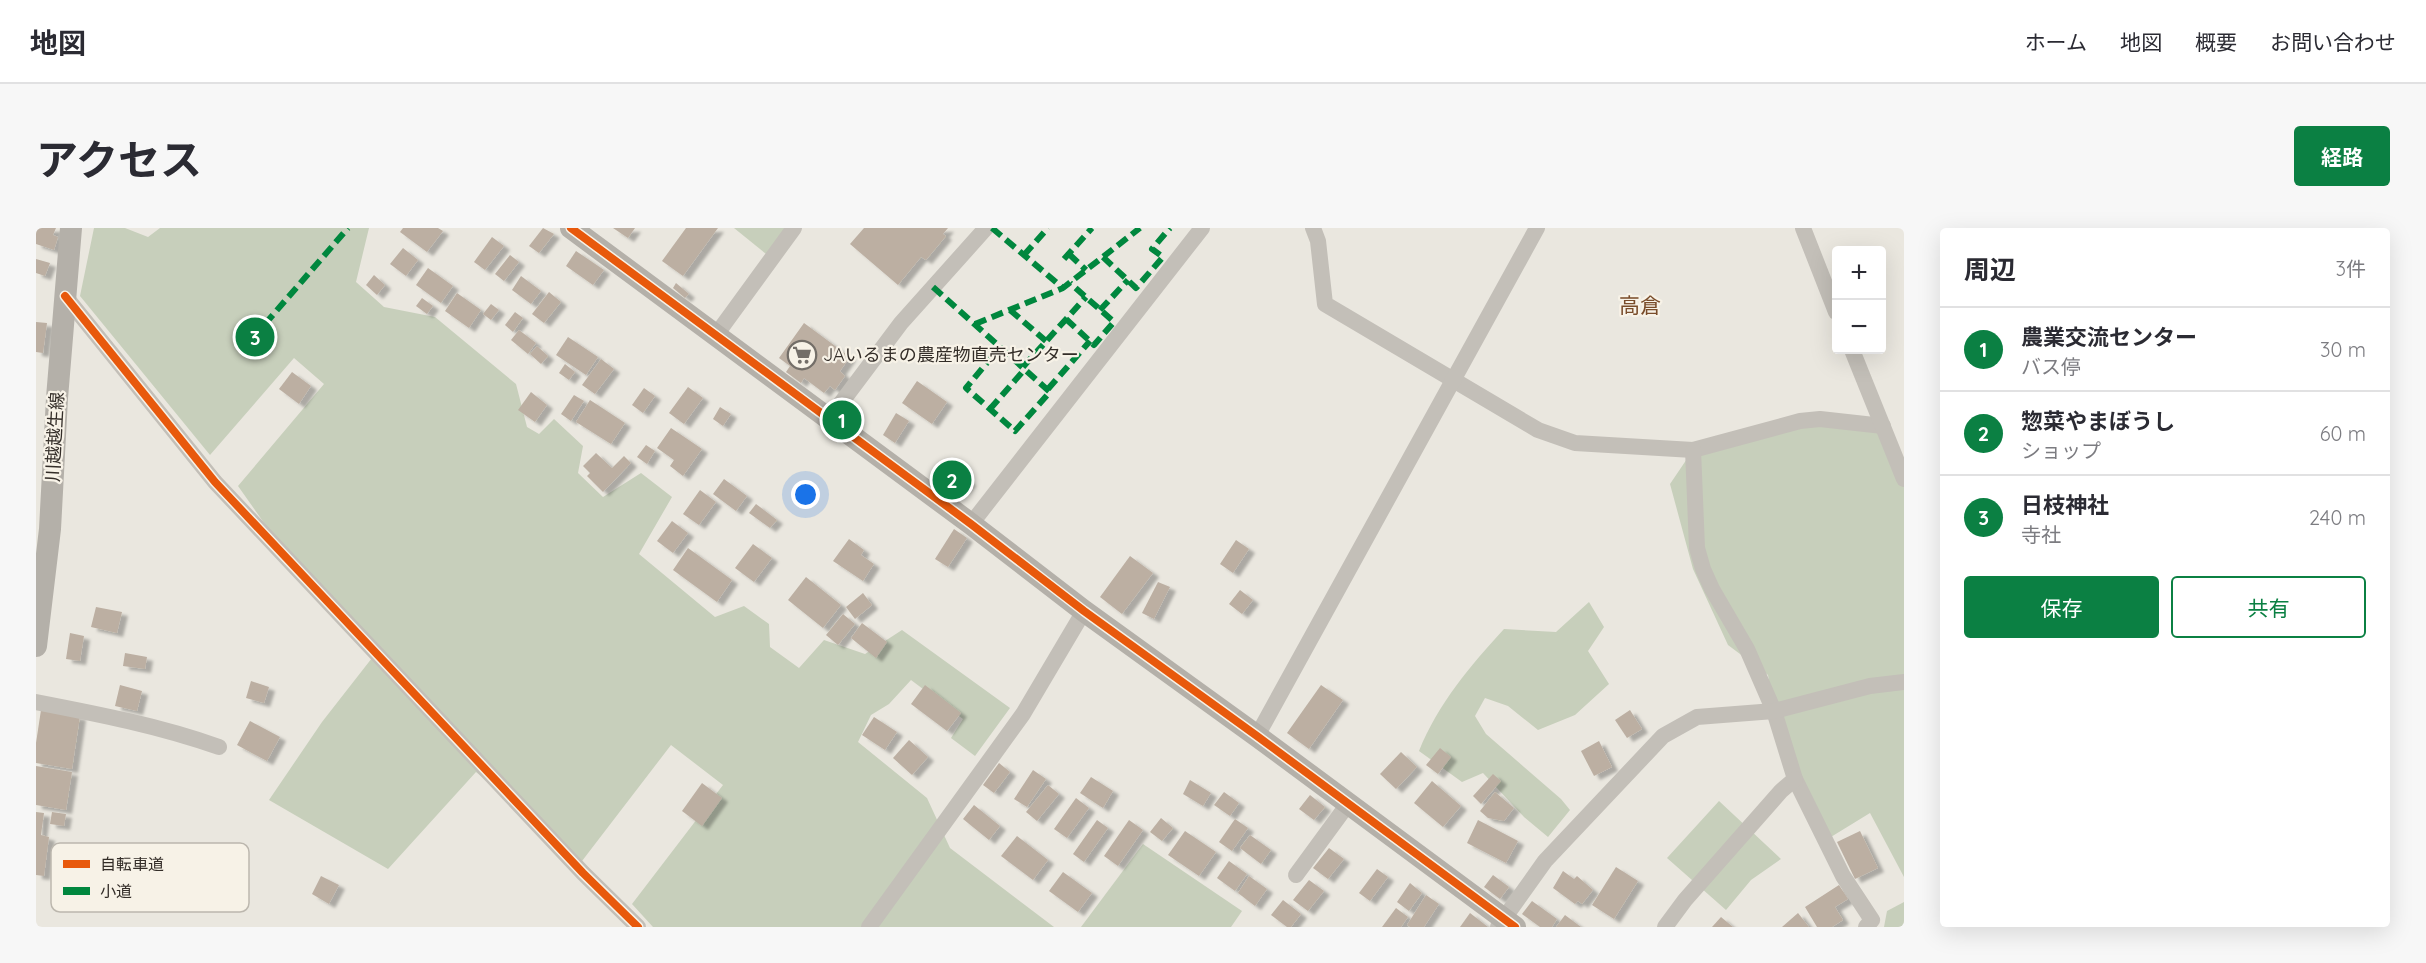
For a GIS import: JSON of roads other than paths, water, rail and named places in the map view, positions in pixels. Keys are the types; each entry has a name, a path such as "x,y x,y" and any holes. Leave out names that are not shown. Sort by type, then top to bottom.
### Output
{"street":[{"name":"川越越生線","path":"36,646 50,529 71,228"},
{"path":"571,228 971,524 1084,611 1257,736 1506,924 1545,861 1663,736 1698,717 1774,711 1870,686 1904,682"},
{"path":"716,335 794,228"},
{"path":"829,419 901,323 986,228"},
{"path":"971,524 1202,228"},
{"path":"1313,228 1318,241 1325,304 1538,430 1575,443 1693,450 1800,421 1820,419 1883,426"},
{"path":"1257,736 1537,228"},
{"path":"1803,228 1832,302"},
{"path":"65,296 215,482 583,873 638,927"},
{"path":"1854,354 1904,479"},
{"path":"1693,450 1697,548 1703,569 1747,649 1774,711 1795,779 1843,876 1872,920 1866,927"},
{"path":"869,927 1023,714 1084,611"},
{"path":"36,702 191,737 219,747"},
{"path":"1665,927 1685,900 1781,791 1795,779"},
{"path":"1296,875 1348,804"}],"place":[{"name":"日枝神社","path":"255,337"},
{"name":"JAいるまの農産物直売センター","path":"802,355"},
{"name":"農業交流センター","path":"842,420"},
{"name":"惣菜やまぼうし","path":"952,480"}],"district":[{"name":"高倉","path":"1640,306"}]}
